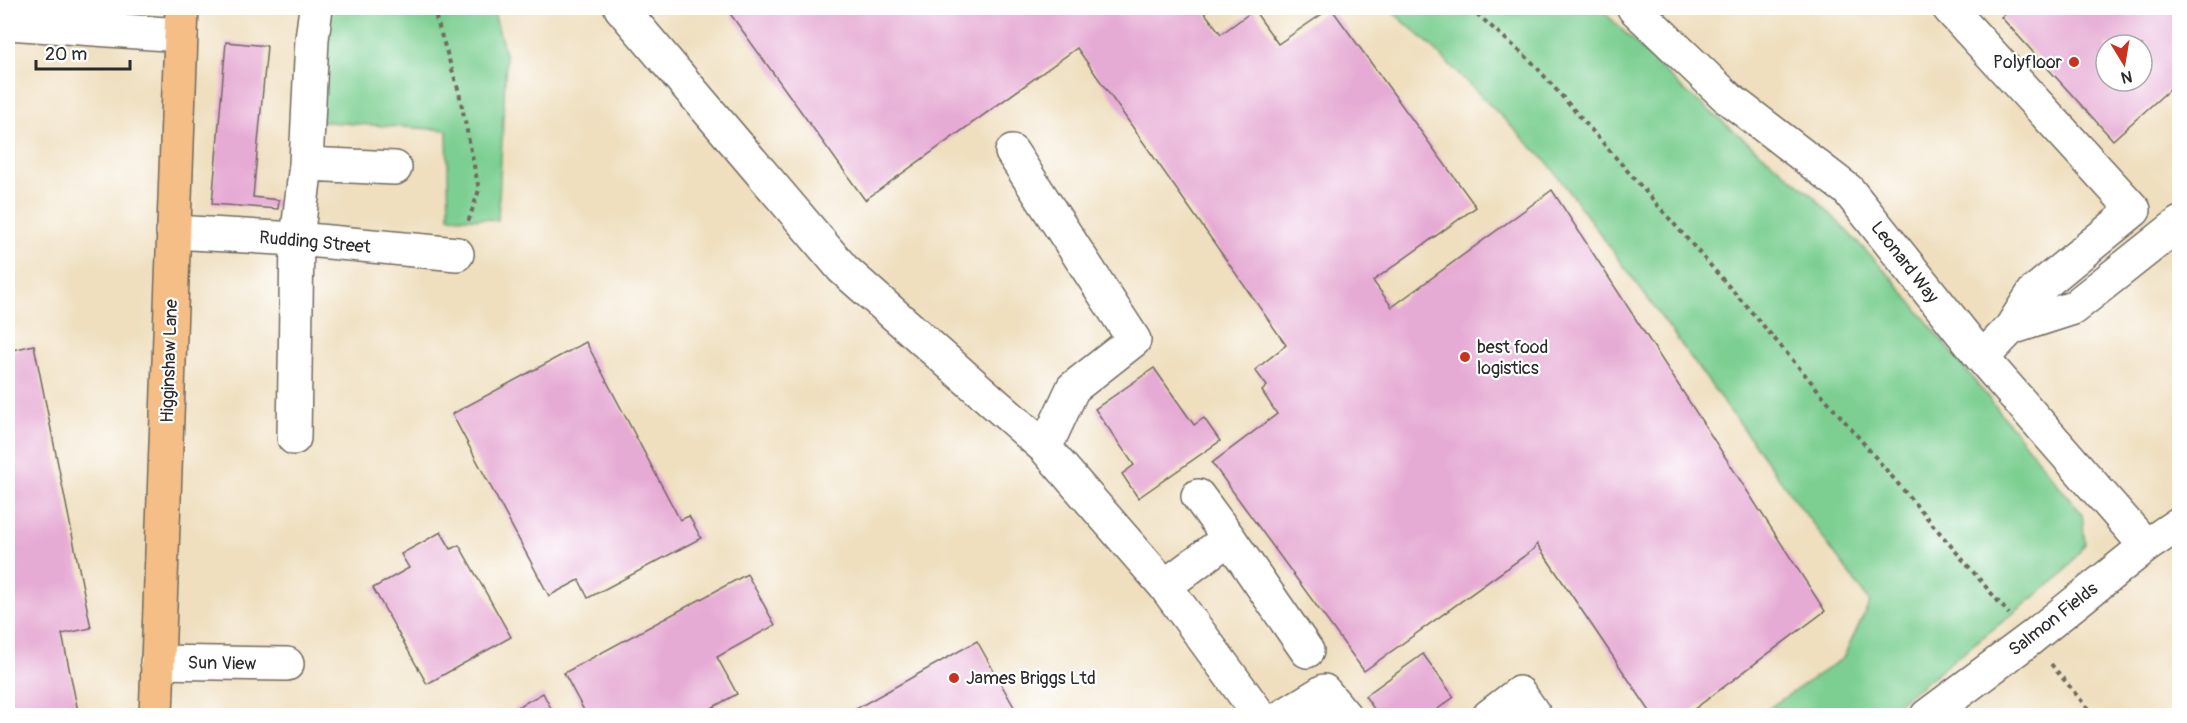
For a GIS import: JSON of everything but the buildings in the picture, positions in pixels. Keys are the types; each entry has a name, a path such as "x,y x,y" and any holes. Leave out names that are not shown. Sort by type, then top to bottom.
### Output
{"main road":[{"name":"Higginshaw Lane","path":"156,716 181,21"}],"street":[{"path":"294,438 297,239 306,164 312,39 316,8"},
{"path":"621,8 843,269 1045,448 1165,586 1260,716"},
{"name":"Leonard Way","path":"1634,8 1728,98 1848,190 1982,358 2146,546"},
{"path":"1949,8 2134,210 2176,226"},
{"path":"8,22 181,21"},
{"path":"1012,152 1134,340 1073,388 1045,448"},
{"path":"306,164 395,168"},
{"path":"1982,358 2011,328 2034,292 2134,210"},
{"path":"2011,328 2073,308 2176,226"},
{"name":"Rudding Street","path":"173,232 297,239 457,254"},
{"path":"1198,496 1307,651"},
{"name":"Salmon Fields","path":"1927,716 2030,639 2146,546 2180,524"},
{"path":"1165,586 1229,538"},
{"name":"Sun View","path":"157,662 287,664"},
{"path":"1283,716 1324,691 1345,716"},
{"path":"1489,716 1519,693 1535,716"}],"path":[{"path":"433,8 459,92 478,190 457,254"},
{"path":"1470,8 1531,61 1761,323 2094,716"}],"green space":[{"path":"324,8 493,8 506,58 498,220 449,217 447,130 312,121"},
{"path":"1388,8 1600,8 1679,86 1811,194 1891,277 2082,514 2085,544 2061,576 1883,715 1759,715 1843,658 1870,602 1549,164 1428,43"}],"place":[{"name":"Polyfloor","path":"2074,62"},
{"name":"best food logistics","path":"1465,357"},
{"name":"James Briggs Ltd","path":"954,678"}]}
